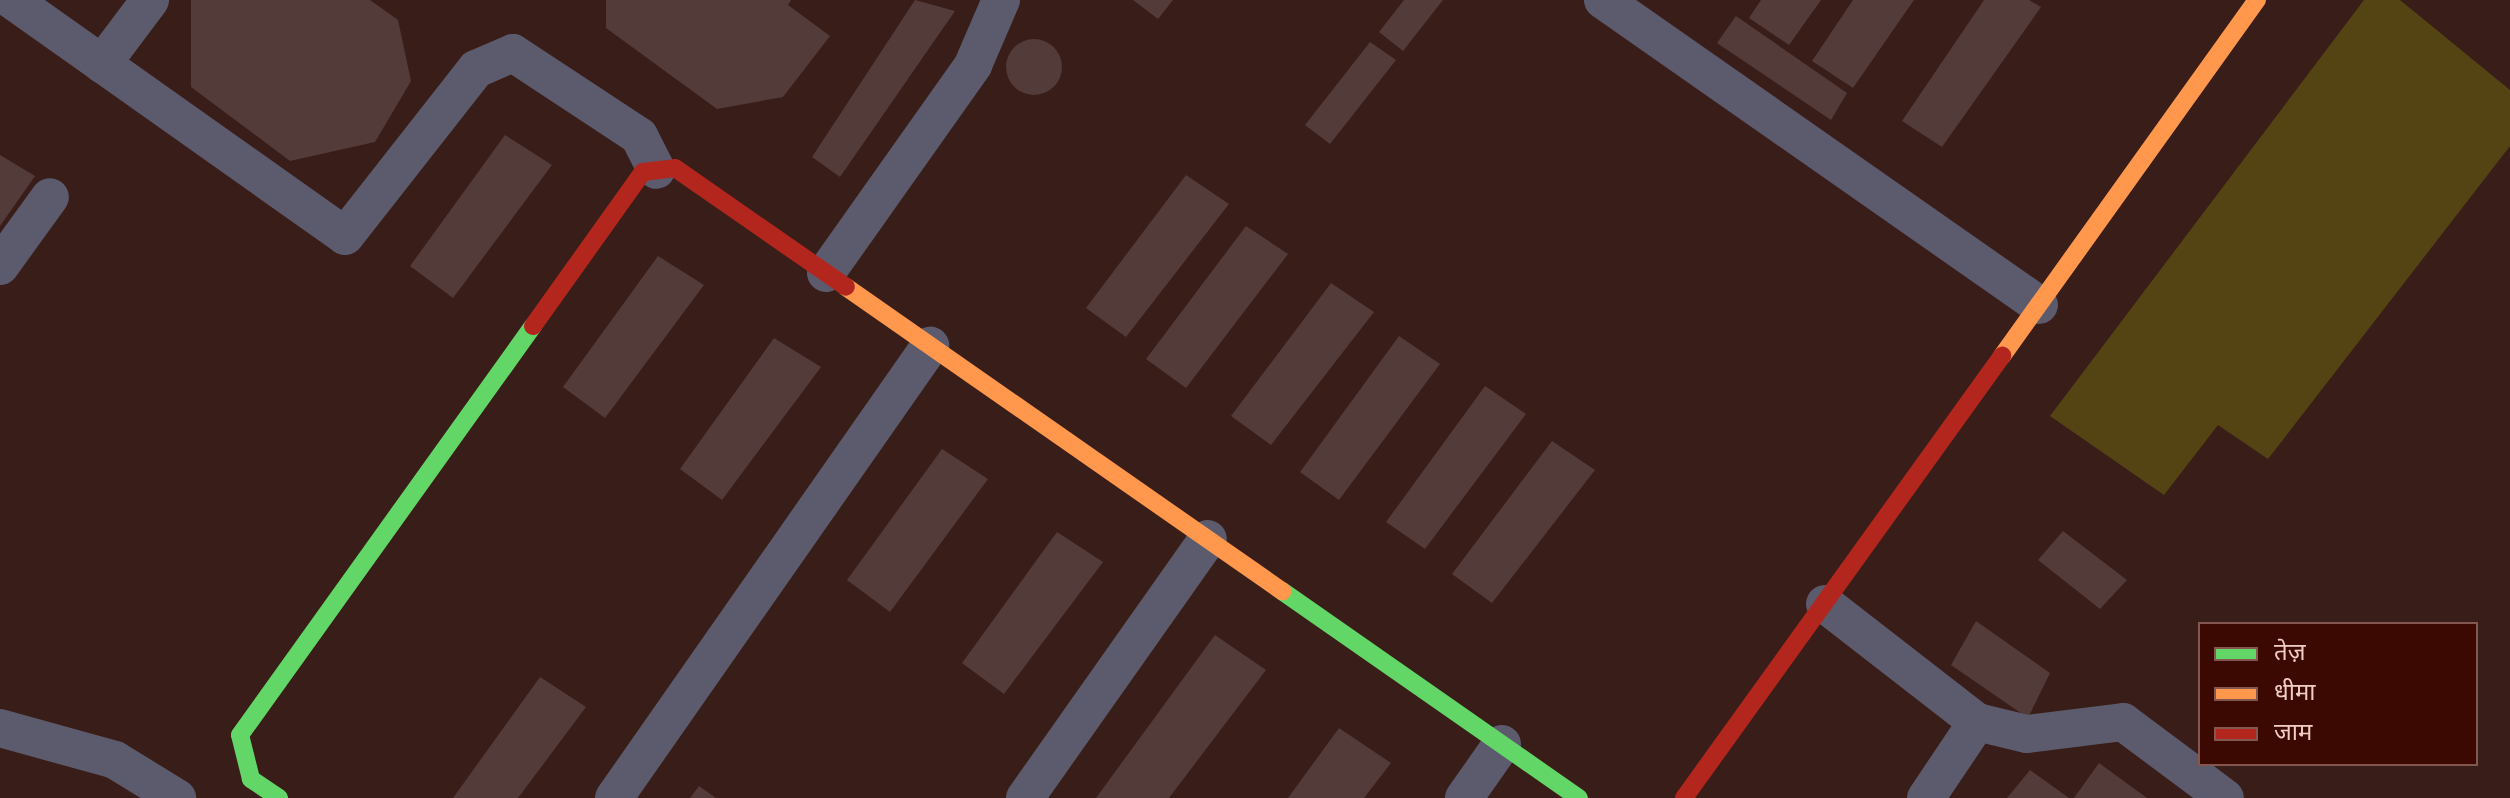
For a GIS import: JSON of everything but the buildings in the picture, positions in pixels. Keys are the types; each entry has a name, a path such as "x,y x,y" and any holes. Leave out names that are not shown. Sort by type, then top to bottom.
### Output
{"street":[{"path":"12,0 345,236 476,69 513,53 639,136 656,170"},
{"path":"102,64 150,0"},
{"path":"826,273 973,65 1001,0"},
{"path":"1603,0 2039,305"},
{"path":"1684,798 2257,0"},
{"path":"279,798 251,779 240,735 643,172 675,168 1579,798"},
{"path":"0,266 50,197"},
{"path":"614,798 930,346"},
{"path":"1025,798 1208,539"},
{"path":"1825,604 1977,722 2027,734 2123,722 2225,798"},
{"path":"1926,798 1977,722"},
{"path":"0,728 115,760 177,798"},
{"path":"1464,798 1502,744"}],"shaded area":[{"path":"2364,0 2400,0 2510,90 2510,146 2268,459 2218,425 2164,495 2050,416"}],"traffic: fast":[{"path":"279,798 251,779 240,735 533,326"},
{"path":"1282,591 1579,798"}],"traffic: slow":[{"path":"2002,356 2257,0"},
{"path":"846,287 1282,591"}],"traffic: jam":[{"path":"533,326 643,172 675,168 846,287"},
{"path":"1684,798 2002,356"}]}
